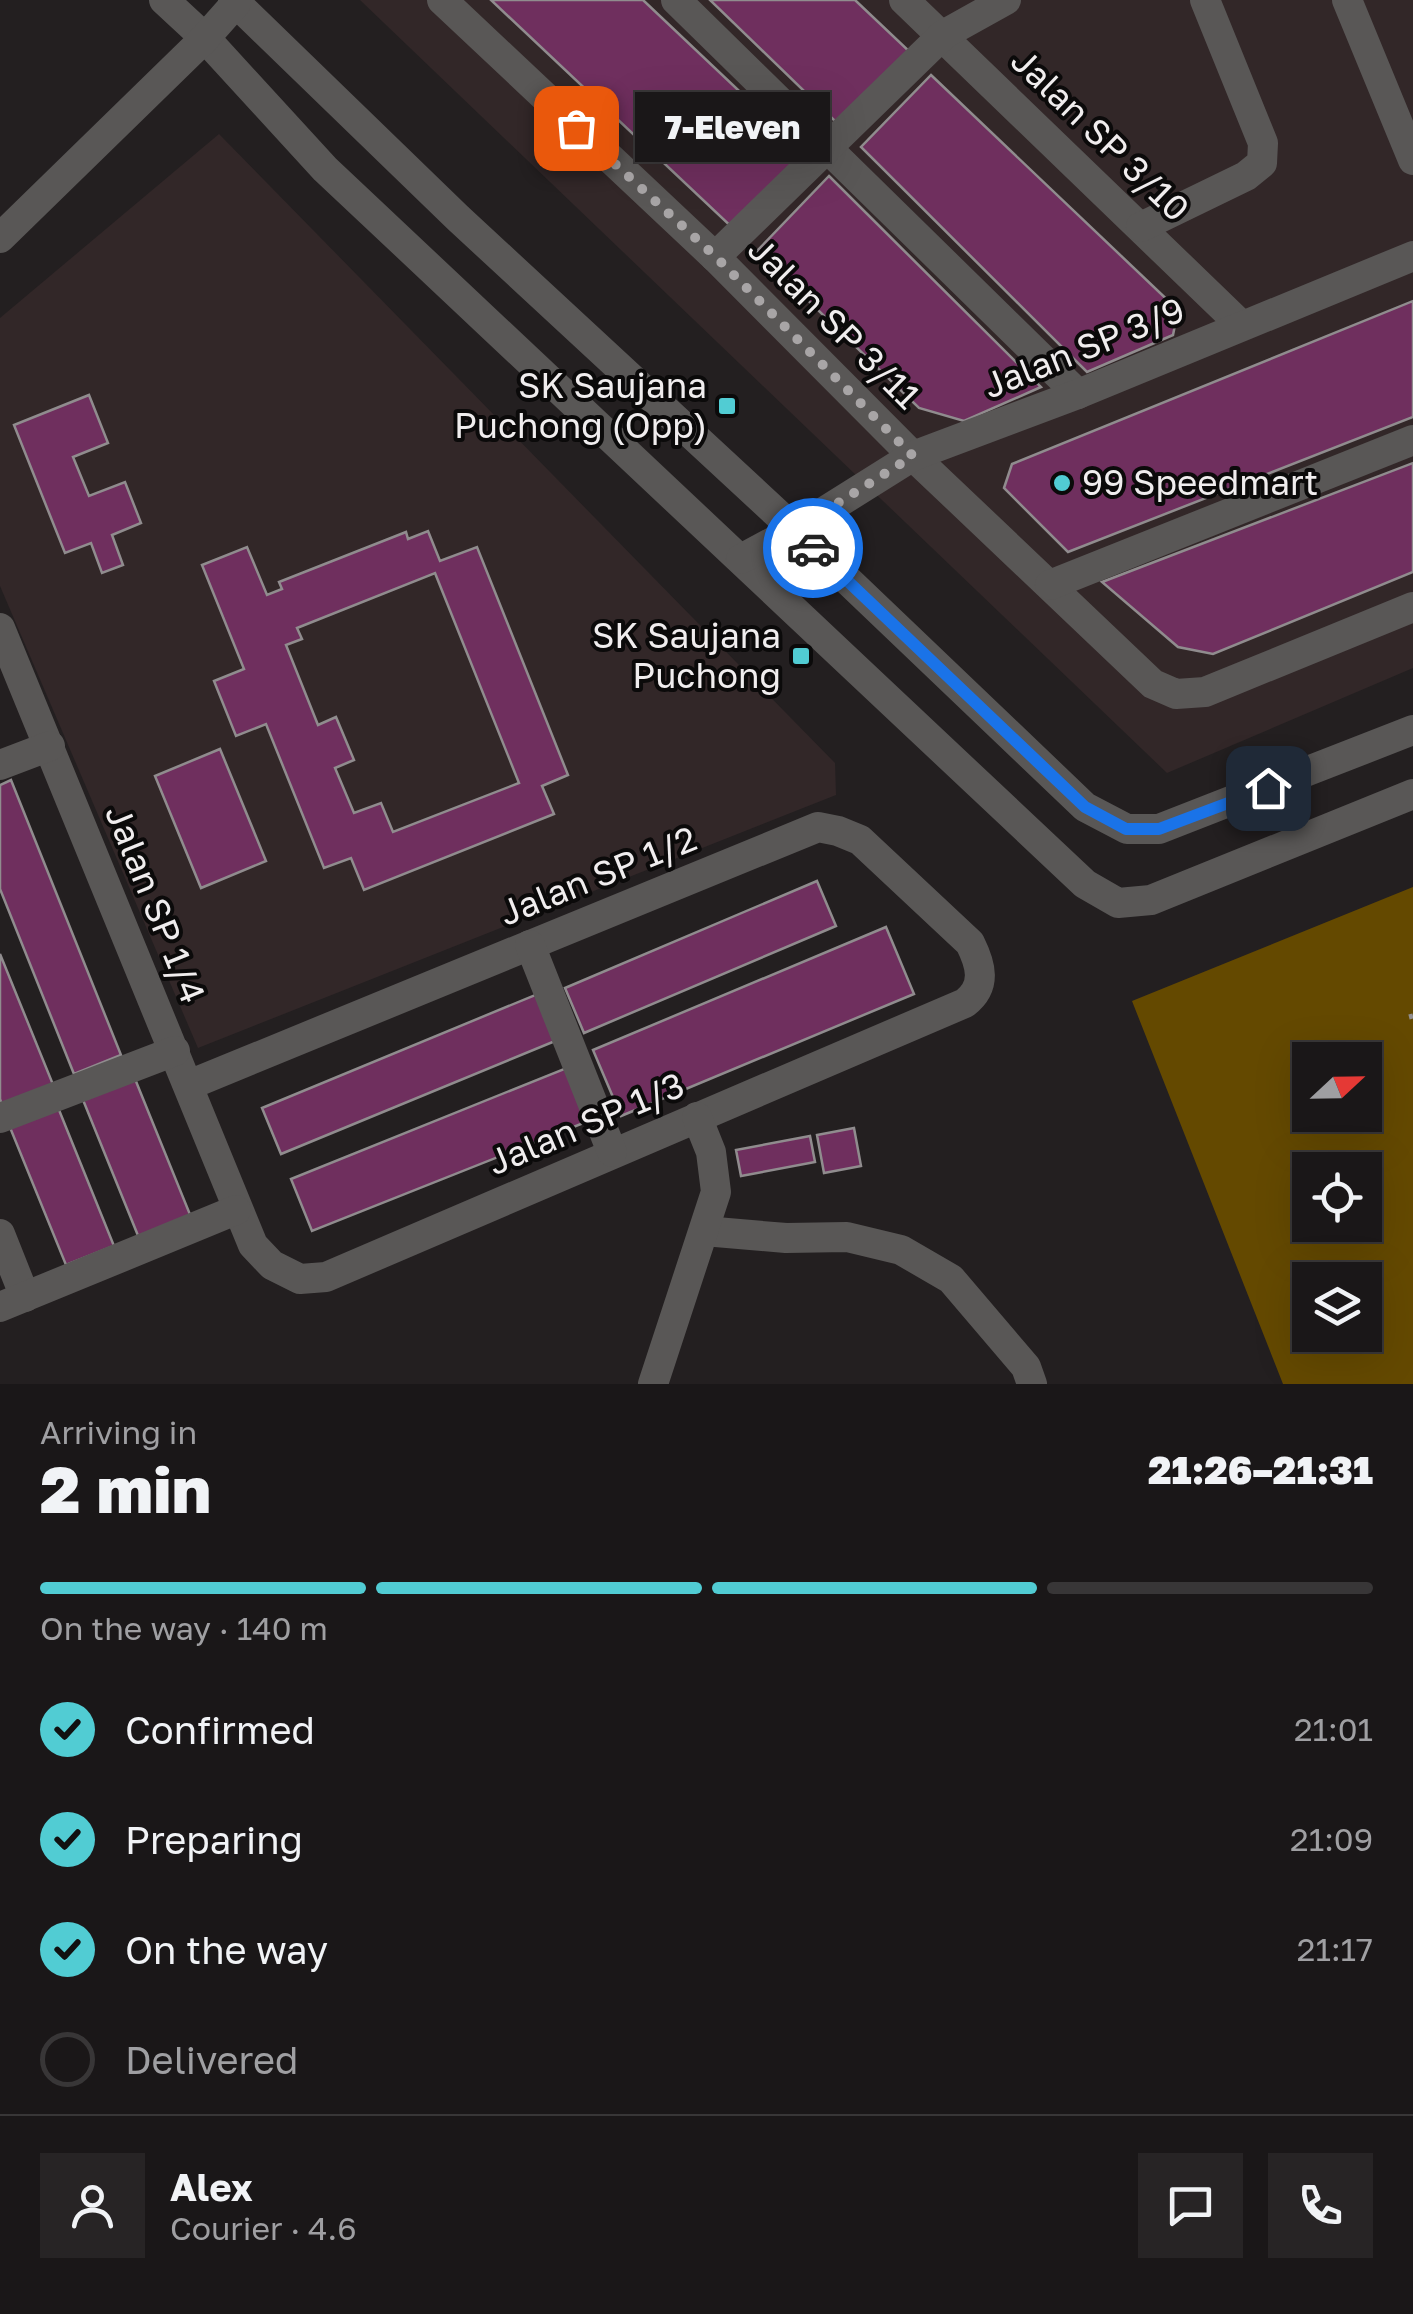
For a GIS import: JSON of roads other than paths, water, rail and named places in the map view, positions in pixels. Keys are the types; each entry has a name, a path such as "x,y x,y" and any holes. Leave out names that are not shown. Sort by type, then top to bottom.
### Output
{"street":[{"path":"164,0 206,38 325,168 1085,884 1118,903 1151,900 1413,794"},
{"name":"Jalan SP 3/11","path":"442,0 716,257 913,456 1153,684 1176,694 1205,692 1413,606"},
{"path":"676,0 1078,394"},
{"name":"Jalan SP 3/10","path":"904,0 1241,325"},
{"path":"716,257 943,34 1006,0"},
{"path":"1141,227 1246,176 1262,164 1263,143 1205,0"},
{"path":"1348,0 1413,160"},
{"path":"0,238 206,38 235,2 458,218 795,530 1085,807 1126,829 1159,829 1413,730"},
{"name":"Jalan SP 3/9","path":"741,560 913,456 1078,394 1413,256"},
{"path":"1050,585 1413,440"},
{"name":"Jalan SP 1/4","path":"0,628 176,1051 236,1210"},
{"path":"0,765 50,746"},
{"name":"Jalan SP 1/2","path":"189,1084 818,828 838,830 860,840 970,943 980,962 981,982"},
{"path":"530,945 612,1152"},
{"name":"Jalan SP 1/3","path":"236,1210 253,1245 272,1264 300,1279 326,1277 966,1003 975,996 981,982"},
{"path":"0,1118 176,1051"},
{"path":"652,1384 716,1192 711,1152 697,1117"},
{"path":"0,1234 12,1302 236,1210"},
{"path":"704,1232 847,1238 901,1250 950,1279 1026,1368 1032,1384"}],"place":[{"name":"7-Eleven","path":"576,128"},
{"name":"SK Saujana Puchong (Opp)","path":"727,406"},
{"name":"99 Speedmart","path":"1062,483"},
{"name":"SK Saujana Puchong","path":"801,656"}]}
